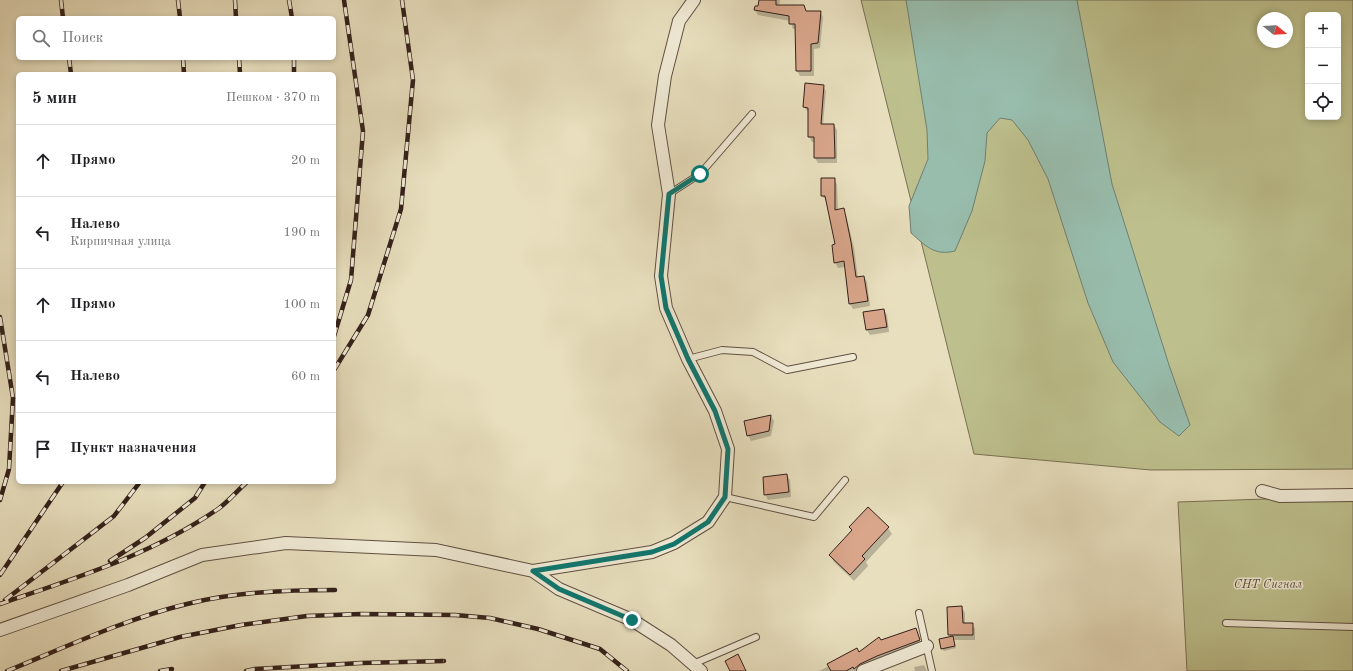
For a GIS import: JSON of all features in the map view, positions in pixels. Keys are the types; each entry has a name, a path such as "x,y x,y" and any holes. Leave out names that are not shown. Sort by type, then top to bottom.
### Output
{"street":[{"path":"0,630 128,585 202,555 286,543 436,550 533,571 652,552 674,544 708,522 725,497 728,449 715,411 688,359 666,308 661,276 669,194 658,125 665,76 679,21 694,0"},
{"path":"1262,491 1280,496 1353,495"},
{"path":"533,571 559,589 632,620 671,646 697,667"},
{"path":"863,671 927,646"}],"lane":[{"path":"669,194 700,174 752,114"},
{"path":"688,359 722,350 754,352 787,370 853,358"},
{"path":"725,497 814,517 846,480"},
{"path":"918,613 932,671"},
{"path":"1226,623 1353,626"},
{"path":"697,667 756,637"}],"green space":[{"path":"861,0 1353,0 1353,469 1151,470 974,454"},
{"name":"СНТ Сигнал","path":"1353,496 1353,671 1187,671 1178,502"}],"shaded area":[{"path":"906,0 1077,0 1112,184 1169,365 1190,425 1179,436 1160,422 1113,362 1088,303 1048,179 1028,140 1012,120 1000,118 987,133 985,161 972,211 955,251 941,252 931,249 911,233 909,206 928,159 927,130"}],"building":[{"path":"759,0 776,0 776,5 804,5 806,11 821,11 818,43 811,44 811,71 796,71 795,24 789,24 789,16 754,10 755,6 758,6"},
{"path":"805,83 824,85 821,124 834,124 835,158 814,158 814,137 808,137 808,108 803,107"},
{"path":"821,178 835,178 835,210 844,208 856,277 864,276 868,301 849,304 844,261 834,263 832,245 835,244 825,196 821,196"},
{"path":"884,309 887,327 866,330 863,312"},
{"path":"771,415 769,431 747,436 744,421"},
{"path":"787,474 789,492 764,495 763,477"},
{"path":"868,507 889,527 862,556 865,559 850,575 829,555 852,530 849,527"},
{"path":"962,606 963,623 973,623 973,635 948,635 947,607"},
{"path":"916,628 920,640 877,656 860,664 854,669 853,667 846,671 831,671 827,664 857,648 859,652 879,637 881,640"},
{"path":"953,636 955,646 941,649 939,639"},
{"path":"738,654 746,671 730,671 725,661"}],"railway":[{"path":"61,0 63,16"},
{"path":"178,0 180,16"},
{"path":"235,0 236,16"},
{"path":"289,0 292,16"},
{"path":"336,329 351,280 363,131 344,0"},
{"path":"336,367 368,315 401,209 413,80 402,0"},
{"path":"69,60 71,72"},
{"path":"183,60 184,72"},
{"path":"239,60 240,72"},
{"path":"294,60 294,72"},
{"path":"0,317 13,398 9,469 0,500"},
{"path":"0,575 62,484"},
{"path":"5,600 114,516 138,484"},
{"path":"110,561 145,538 195,498 204,484"},
{"path":"0,604 85,575 166,540 218,509 245,484"},
{"path":"7,671 118,625 187,604 260,592 335,590"},
{"path":"61,671 180,637 241,625 307,616 361,614 455,615 490,618 538,629 600,649 627,671"},
{"path":"246,671 255,669 361,663 444,661"},
{"path":"160,671 172,669"}],"route":[{"path":"632,620 559,589 533,571 652,552 674,544 708,522 725,497 728,449 715,411 688,359 666,308 661,276 669,194 700,174"}]}
